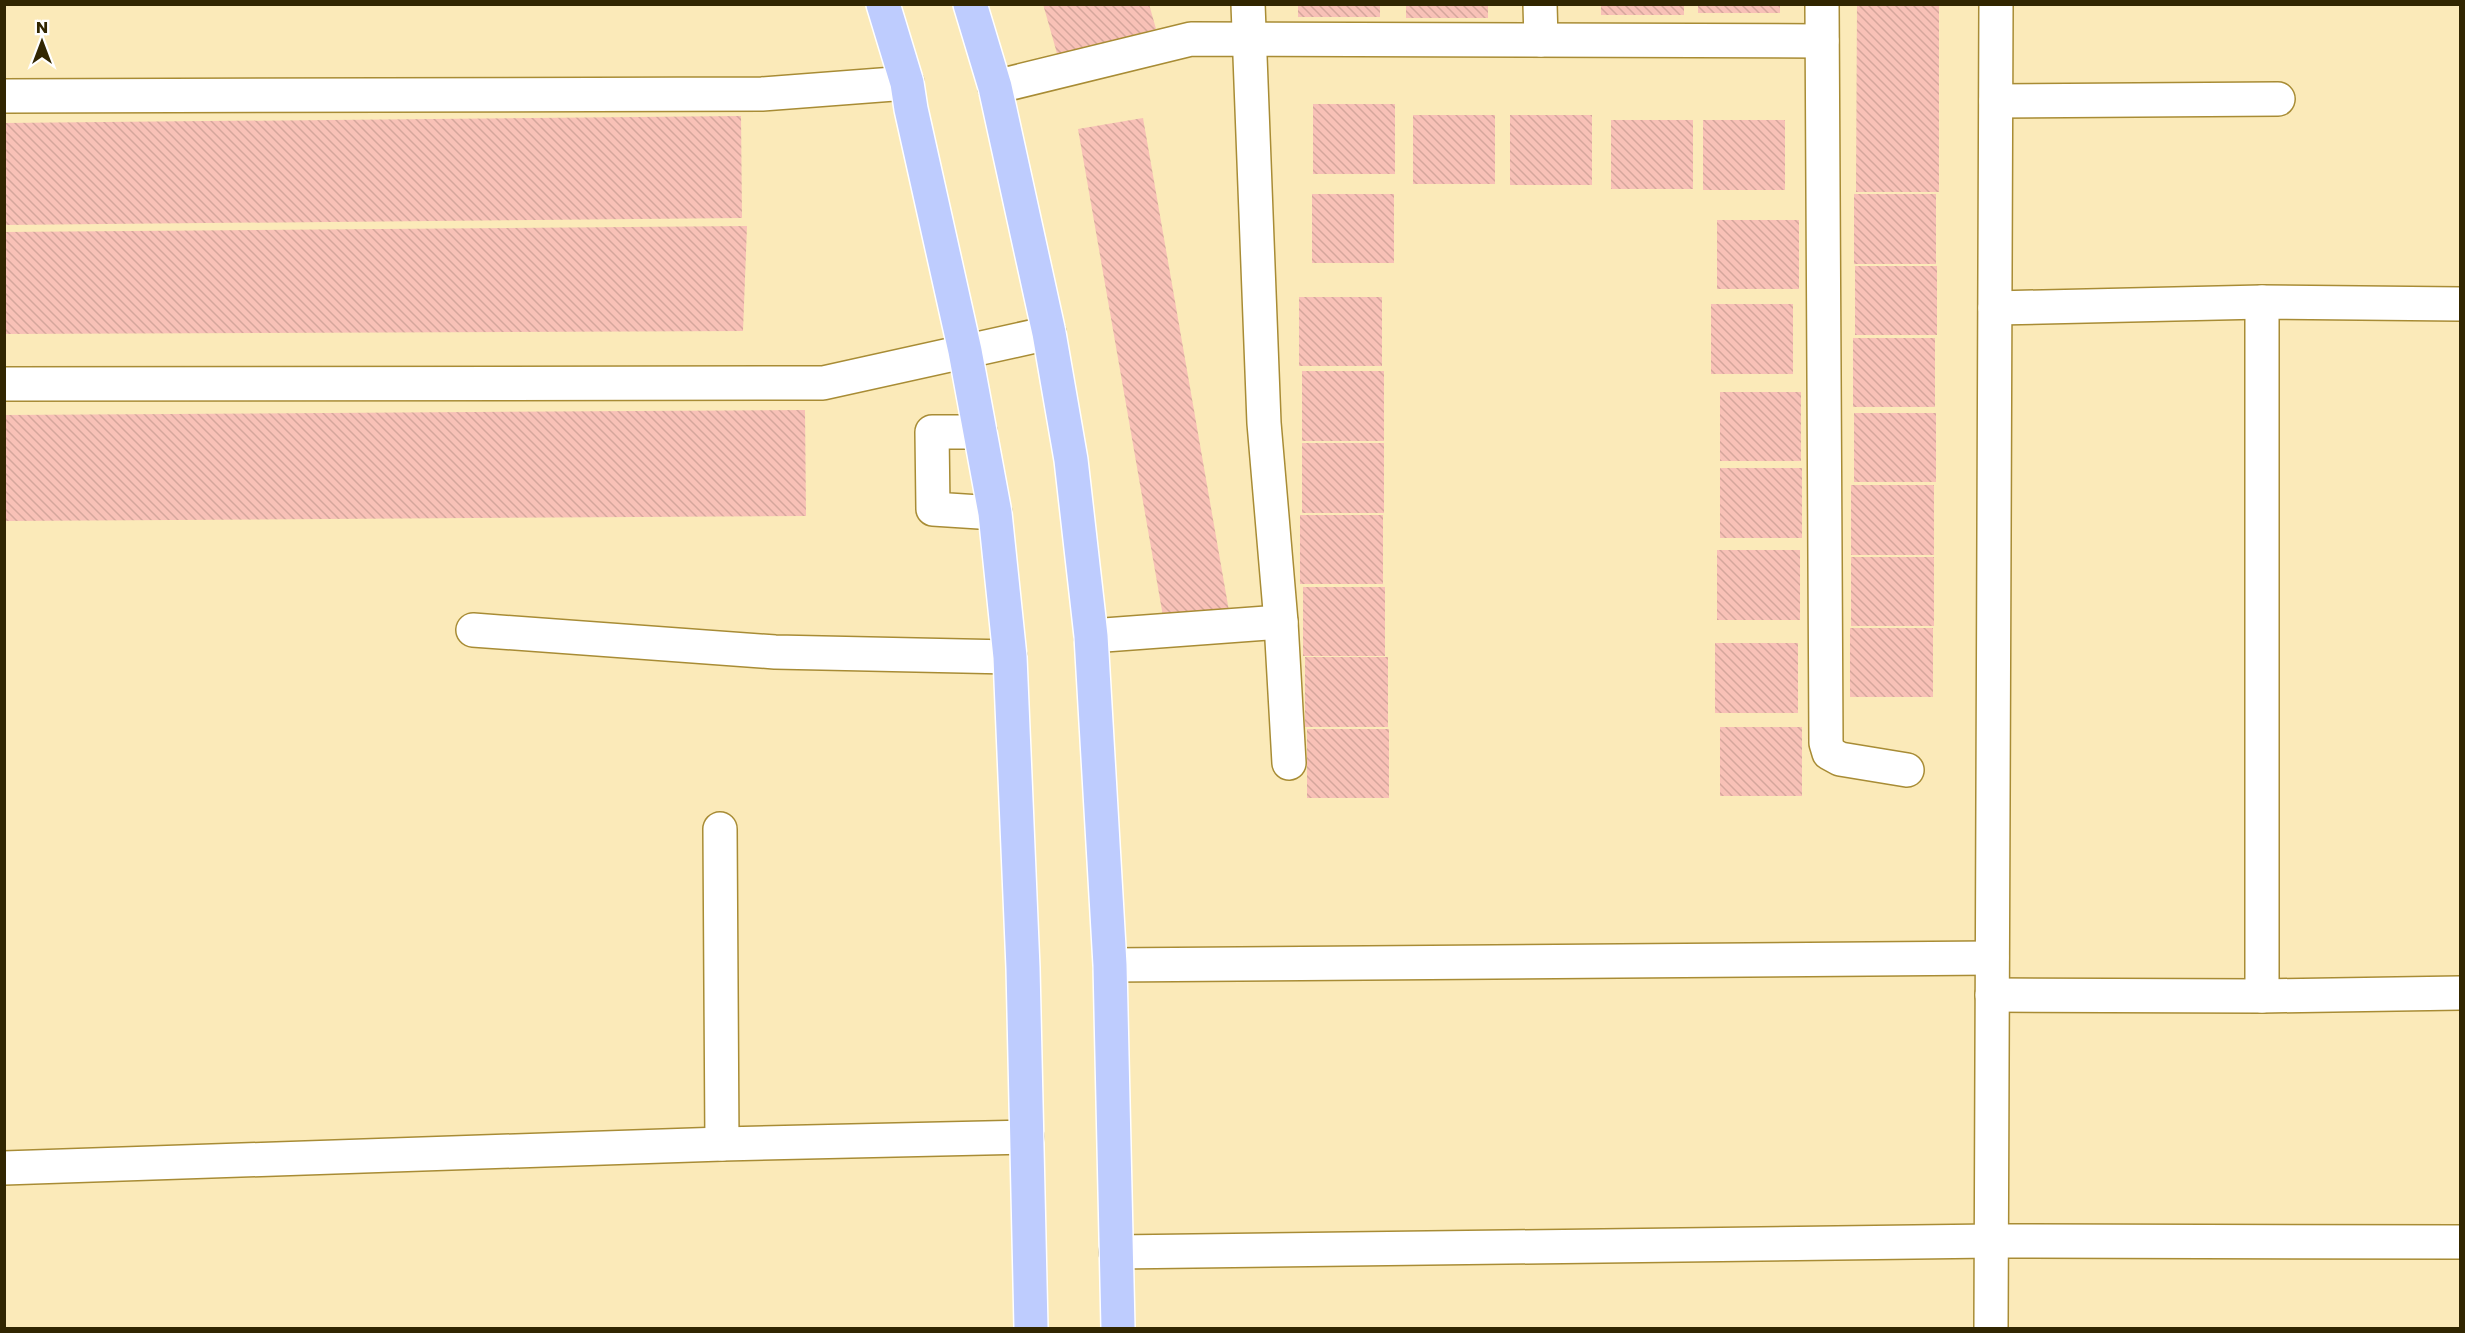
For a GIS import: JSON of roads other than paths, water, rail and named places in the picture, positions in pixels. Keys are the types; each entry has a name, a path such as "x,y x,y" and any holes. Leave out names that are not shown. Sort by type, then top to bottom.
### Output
{"main road":[{"path":"883,4 908,83 911,109 965,351 995,513 1010,657 1023,968 1031,1329"},
{"path":"970,4 995,87 1049,333 1071,460 1092,636 1110,965 1118,1329"}],"street":[{"path":"1248,4 1264,423 1281,622 1289,763"},
{"path":"1540,4 1541,40"},
{"path":"1821,4 1826,743 1829,753 1840,759 1907,770"},
{"path":"1991,1329 1996,4"},
{"path":"995,87 1191,39 1822,40"},
{"path":"4,96 762,94 908,83"},
{"path":"1996,101 2277,99"},
{"path":"1995,308 2262,303 2460,303"},
{"path":"2262,303 2262,996"},
{"path":"4,384 823,383 1049,333"},
{"path":"980,432 932,432 933,509 995,513"},
{"path":"1092,636 1281,622"},
{"path":"473,630 775,652 1010,657"},
{"path":"720,829 722,1144"},
{"path":"1110,965 1992,958"},
{"path":"1992,995 2262,996 2460,993"},
{"path":"4,1168 722,1144 1027,1137"},
{"path":"1116,1252 1992,1241 2460,1242"}]}
